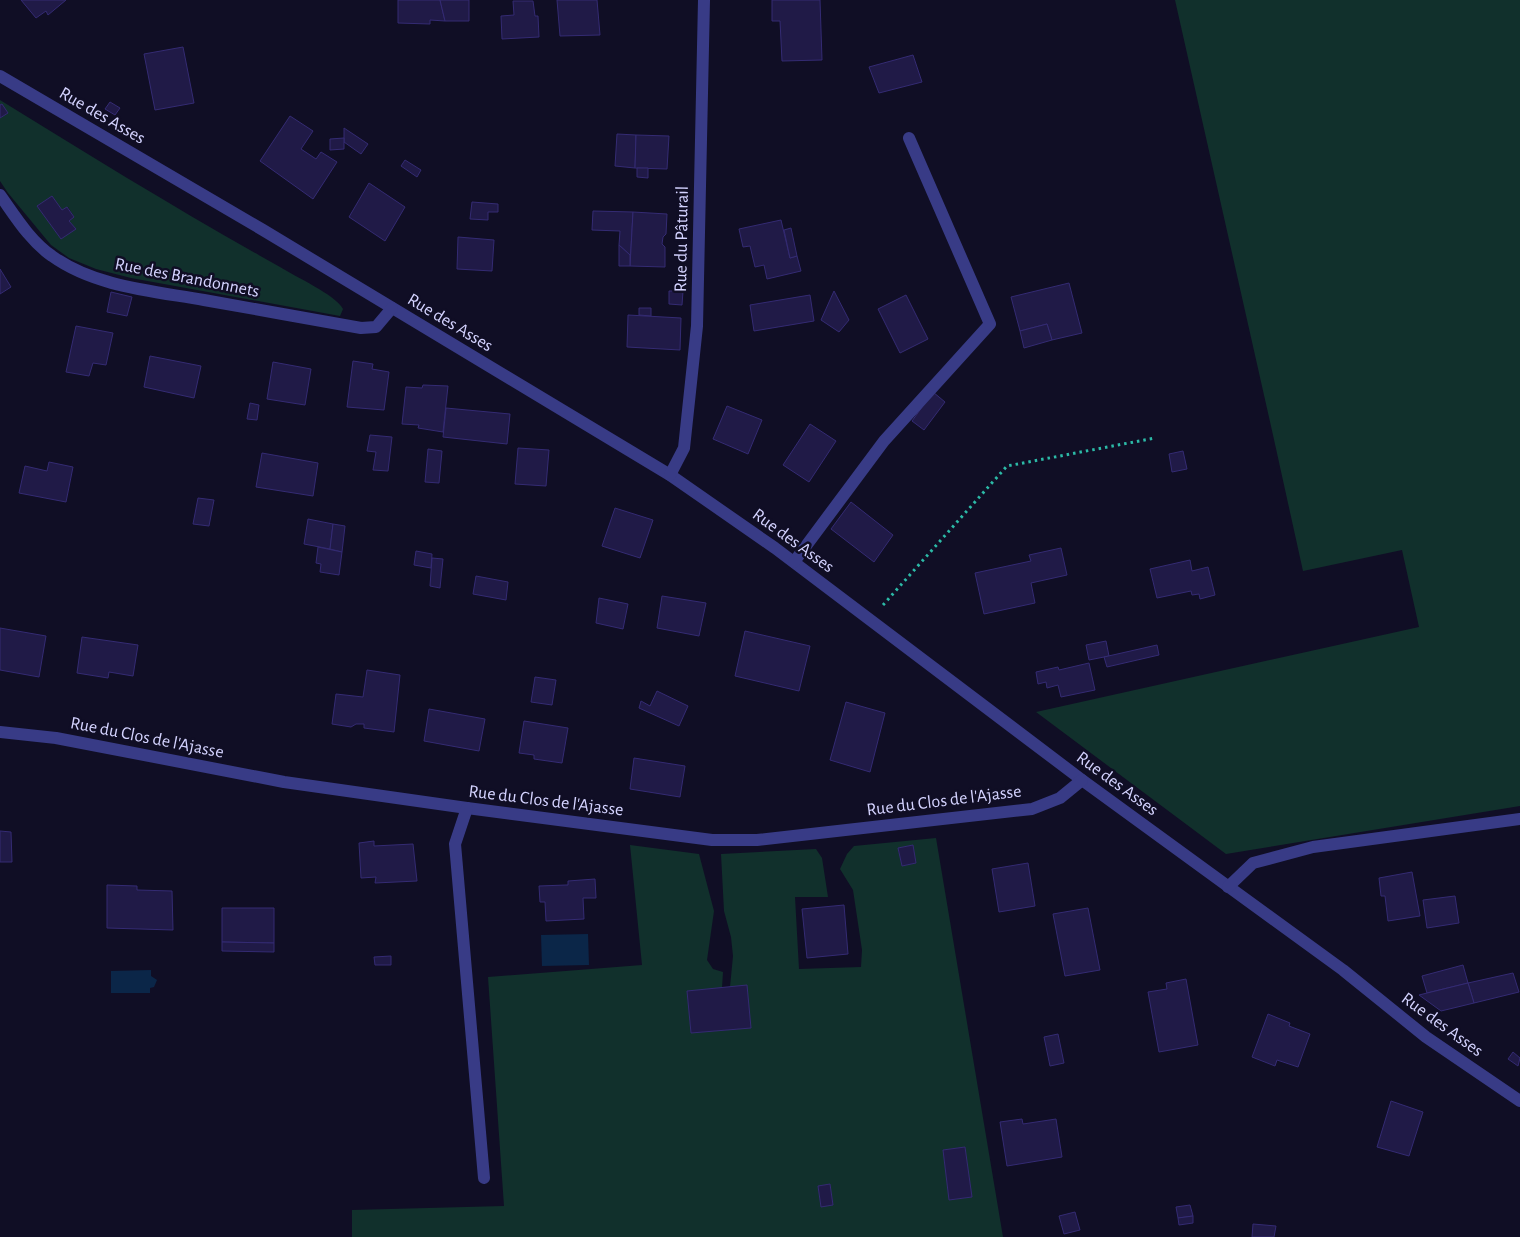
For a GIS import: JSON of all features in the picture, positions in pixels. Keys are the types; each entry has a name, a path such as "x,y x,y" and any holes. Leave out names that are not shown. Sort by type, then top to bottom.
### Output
{"street":[{"name":"Rue du Pâturail","path":"670,475 684,448 697,326 704,0"},
{"name":"Rue des Asses","path":"0,76 263,230 670,475 794,562 1082,780 1343,970 1426,1037 1520,1101"},
{"path":"794,562 884,441 990,324 909,138"},
{"name":"Rue des Brandonnets","path":"0,195 37,242 50,255 83,274 142,289 361,328 376,328 392,308"},
{"name":"Rue du Clos de l'Ajasse","path":"0,732 56,738 284,782 712,840 757,840 1032,809 1060,798 1082,780"},
{"path":"467,808 455,844 484,1178"},
{"path":"1228,888 1253,863 1313,847 1520,819"}],"path":[{"path":"870,619 1007,466 1155,438"}],"green space":[{"path":"1175,0 1520,0 1520,806 1226,854 1036,712 1419,627 1402,550 1303,571"},
{"path":"0,100 174,206 324,292 343,309 340,316 131,278 96,269 69,258 51,245 0,181 0,118 8,113 2,104 0,105","holes":["52,196 62,210 68,207 74,217 69,221 76,229 61,239 37,206"]},
{"path":"936,838 1003,1237 352,1237 352,1210 504,1206 488,977 642,965 630,845 699,854 714,911 707,960 713,969 723,972 722,988 687,991 691,1033 751,1028 747,986 730,987 733,956 731,937 724,911 721,854 816,849 822,858 828,897 795,897 799,969 861,967 862,950 853,890 840,869 847,854 854,846","holes":["913,845 916,863 902,866 898,849","965,1147 972,1197 949,1200 943,1150","830,1184 833,1205 821,1206 818,1186"]}],"water":[{"path":"588,934 589,965 542,966 541,935"},
{"path":"151,970 151,976 157,980 154,987 150,988 150,993 111,993 111,971"}],"building":[{"path":"21,0 66,0 48,15 46,11 36,18"},
{"path":"398,0 440,0 445,21 430,20 430,24 398,23"},
{"path":"440,0 469,0 469,21 445,21"},
{"path":"557,0 597,0 600,35 560,36"},
{"path":"772,0 820,0 822,60 782,61 780,21 772,21"},
{"path":"513,1 533,1 535,16 538,16 539,37 502,39 501,16 514,15"},
{"path":"183,47 194,103 155,110 144,54"},
{"path":"913,55 922,82 879,93 869,67"},
{"path":"110,102 120,108 115,115 105,109"},
{"path":"2,104 8,113 0,118 0,105"},
{"path":"290,116 313,131 301,149 316,159 321,152 337,162 313,199 260,161"},
{"path":"344,128 368,144 361,154 344,142"},
{"path":"617,134 636,135 635,168 615,166"},
{"path":"636,135 669,136 667,169 635,168"},
{"path":"344,138 344,149 330,150 330,139"},
{"path":"405,160 421,170 417,177 401,166"},
{"path":"637,168 648,168 648,178 637,177"},
{"path":"369,183 405,207 385,241 349,217"},
{"path":"52,196 62,210 67,207 74,217 69,221 76,229 61,239 37,206"},
{"path":"472,202 498,204 498,212 488,212 488,220 470,219"},
{"path":"593,211 633,212 630,266 630,255 619,245 620,231 592,230"},
{"path":"633,212 667,214 666,234 663,237 662,244 665,247 665,267 630,266"},
{"path":"781,220 790,258 797,256 801,271 767,279 764,265 755,267 750,246 743,247 739,229"},
{"path":"791,228 797,256 790,258 784,230"},
{"path":"458,237 494,240 492,271 457,269"},
{"path":"619,245 630,255 630,266 619,266"},
{"path":"0,269 11,287 0,294"},
{"path":"1069,283 1082,333 1052,340 1047,324 1020,331 1011,297"},
{"path":"669,291 683,291 682,305 669,304"},
{"path":"834,291 849,320 839,332 821,320"},
{"path":"111,292 132,297 127,316 107,312"},
{"path":"810,295 814,321 754,331 750,305"},
{"path":"906,295 928,339 900,353 878,309"},
{"path":"639,308 651,308 651,316 639,315"},
{"path":"628,315 681,318 680,350 627,347"},
{"path":"1047,324 1052,340 1024,348 1020,331"},
{"path":"76,326 113,333 106,365 93,363 89,376 66,372"},
{"path":"150,356 201,366 194,398 144,387"},
{"path":"353,361 373,364 372,369 389,372 384,410 347,407"},
{"path":"273,362 311,369 305,405 267,399"},
{"path":"423,385 448,386 443,432 418,428 419,425 402,424 406,387 422,388"},
{"path":"933,392 945,402 924,430 912,421"},
{"path":"250,403 259,405 257,420 247,419"},
{"path":"727,406 762,420 748,454 713,439"},
{"path":"446,408 510,414 507,444 443,437"},
{"path":"810,424 836,441 809,482 783,465"},
{"path":"370,435 392,437 388,471 373,470 376,452 367,451"},
{"path":"518,448 549,450 546,486 515,484"},
{"path":"428,449 442,451 439,483 425,482"},
{"path":"1183,451 1187,469 1172,472 1169,454"},
{"path":"262,453 318,463 313,496 256,487"},
{"path":"49,462 73,467 66,502 19,493 25,466 47,471"},
{"path":"198,498 214,500 209,526 193,524"},
{"path":"851,502 893,535 874,562 831,529"},
{"path":"615,508 653,520 640,558 602,546"},
{"path":"308,519 333,524 330,549 304,544"},
{"path":"333,524 345,526 342,552 330,549"},
{"path":"318,547 342,552 339,575 320,572 321,564 316,563"},
{"path":"1061,548 1067,575 1031,583 1035,603 984,614 975,573 1031,561 1029,555"},
{"path":"416,551 432,554 431,568 414,565"},
{"path":"432,558 443,559 440,588 430,586"},
{"path":"1190,560 1192,571 1208,567 1215,595 1200,599 1199,594 1192,595 1191,591 1157,598 1150,569"},
{"path":"476,576 508,582 506,600 473,594"},
{"path":"662,596 706,603 699,636 657,628"},
{"path":"599,598 628,604 623,629 596,623"},
{"path":"0,628 46,636 39,677 0,670"},
{"path":"745,631 810,646 799,691 735,676"},
{"path":"82,637 138,645 133,676 109,672 108,678 77,673"},
{"path":"1106,641 1109,656 1089,660 1086,645"},
{"path":"1157,645 1159,655 1107,667 1104,657"},
{"path":"1089,663 1095,690 1061,697 1058,685 1047,688 1046,682 1038,684 1036,672 1058,667 1059,670"},
{"path":"367,670 400,675 394,732 364,728 364,724 356,724 351,727 332,724 336,694 363,697"},
{"path":"535,677 556,680 552,705 531,702"},
{"path":"657,691 688,706 679,726 639,708 641,701 650,706"},
{"path":"846,702 885,713 870,772 830,760"},
{"path":"429,709 485,719 479,751 424,741"},
{"path":"524,721 568,728 562,763 534,759 534,755 519,753"},
{"path":"634,758 685,766 680,797 630,789"},
{"path":"0,831 11,832 12,862 0,862"},
{"path":"374,841 374,846 413,844 417,881 375,883 376,877 361,878 359,843"},
{"path":"913,845 916,863 902,866 898,848"},
{"path":"1028,863 1035,906 999,912 992,869"},
{"path":"1412,872 1420,916 1388,921 1385,896 1381,896 1379,878"},
{"path":"595,879 596,898 583,898 584,919 546,921 545,902 540,902 539,886 568,885 568,881"},
{"path":"107,885 137,886 137,890 172,891 173,930 107,928"},
{"path":"1455,896 1459,923 1427,928 1423,900"},
{"path":"844,905 848,954 807,958 802,909"},
{"path":"222,908 274,908 274,943 222,942"},
{"path":"1088,908 1100,970 1065,976 1053,914"},
{"path":"222,942 274,943 274,952 222,951"},
{"path":"391,956 391,965 375,965 374,957"},
{"path":"1463,965 1468,983 1427,993 1422,976"},
{"path":"1513,973 1519,992 1474,1003 1468,983"},
{"path":"1186,979 1198,1045 1159,1052 1148,992 1167,989 1166,983"},
{"path":"1468,983 1474,1003 1441,1011 1419,995"},
{"path":"747,985 751,1028 691,1033 687,991"},
{"path":"1268,1014 1290,1023 1289,1026 1310,1034 1298,1067 1277,1060 1275,1066 1252,1057"},
{"path":"1058,1034 1064,1063 1050,1066 1044,1037"},
{"path":"1513,1052 1520,1058 1518,1066 1508,1059"},
{"path":"1391,1101 1423,1112 1409,1156 1377,1147"},
{"path":"1022,1119 1023,1124 1056,1119 1062,1157 1007,1166 1000,1122"},
{"path":"965,1147 972,1197 949,1200 943,1150"},
{"path":"830,1184 833,1205 821,1207 818,1186"},
{"path":"1190,1205 1193,1216 1178,1218 1176,1207"},
{"path":"1075,1212 1080,1230 1064,1234 1059,1216"},
{"path":"1193,1216 1193,1223 1179,1225 1178,1218"},
{"path":"1253,1224 1276,1226 1274,1237 1252,1237"}]}
